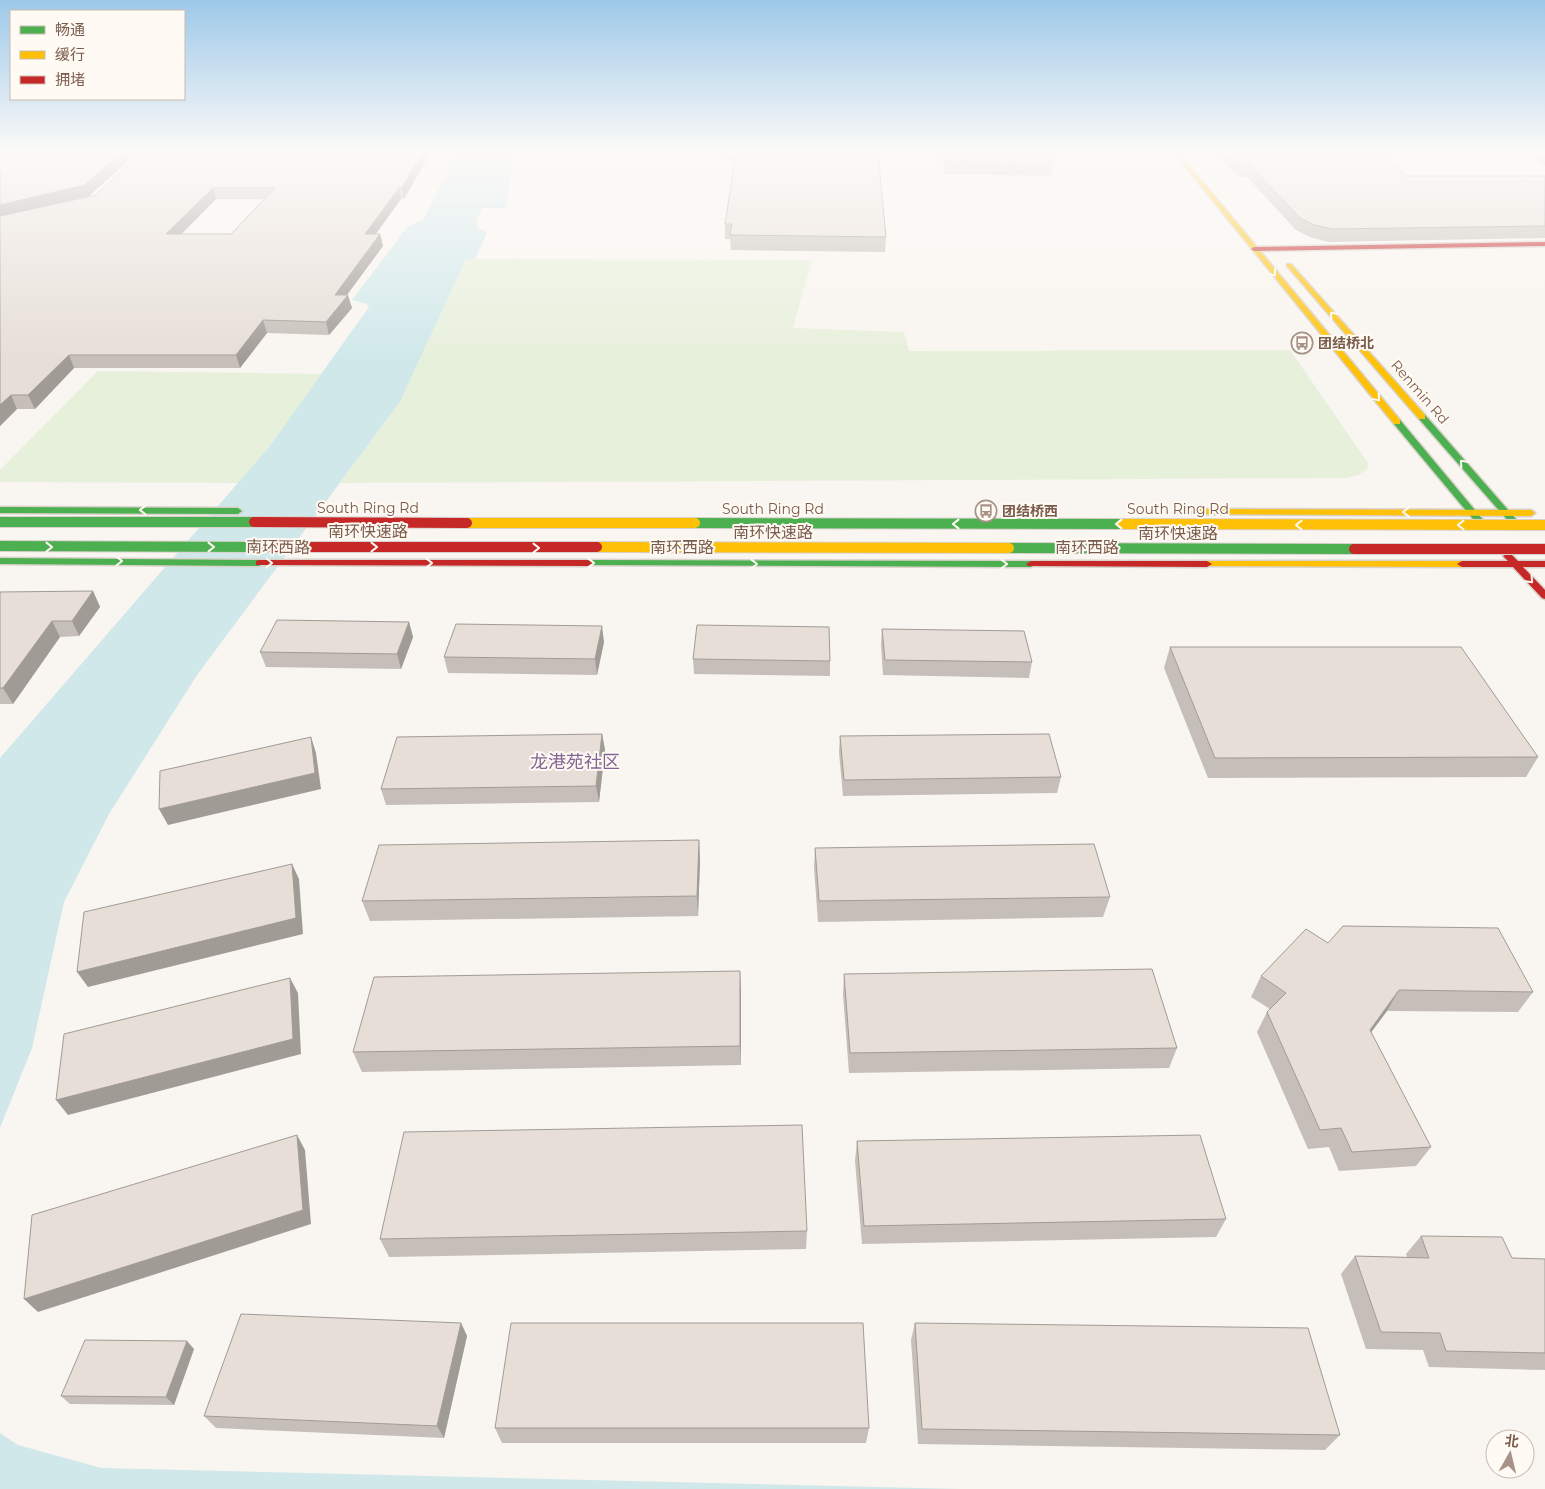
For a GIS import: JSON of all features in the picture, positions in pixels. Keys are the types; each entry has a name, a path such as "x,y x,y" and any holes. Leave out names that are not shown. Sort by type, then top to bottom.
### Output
{"main road":[{"path":"1232,222 1515,564 1545,596"},
{"name":"Renmin Rd","path":"1262,235 1507,513 1545,564"},
{"path":"1254,250 1545,244"},
{"path":"0,510 1013,512"},
{"path":"1053,512 1073,512"},
{"path":"1183,512 1545,513"},
{"name":"South Ring Rd","path":"0,522 1545,525"},
{"name":"南环快速路","path":"0,546 1545,549"},
{"name":"南环西路","path":"0,561 1545,564"}],"green space":[{"path":"466,259 812,260 793,328 904,332 909,351 1290,350 1368,463 1367,469 1358,475 1346,478 340,483 400,402"},
{"path":"98,371 322,374 269,447 238,483 0,482 0,470"}],"water":[{"path":"417,222 476,222 478,229 486,231 486,235 475,259 466,259 400,402 197,675 109,814 64,902 32,1048 0,1128 0,758 269,447 369,307 367,304 352,300 410,225"},
{"path":"0,1433 18,1445 101,1468 961,1489 0,1489"}],"building":[{"path":"0,222 178,222 166,234 231,234 242,222 374,222 365,234 380,234 335,295 348,295 326,322 263,320 236,355 69,355 28,395 11,395 0,405"},
{"path":"725,222 885,222 886,237 730,235 732,224 725,224"},
{"path":"1309,222 1545,222 1545,226 1332,229"},
{"path":"93,591 72,621 52,621 3,688 0,688 0,592"},
{"path":"277,620 409,622 397,654 260,652"},
{"path":"456,624 602,626 595,659 444,657"},
{"path":"697,625 829,627 830,661 693,659"},
{"path":"882,629 1024,631 1032,662 885,660"},
{"path":"1170,647 1461,647 1538,757 1215,758"},
{"path":"602,734 596,786 381,789 397,737"},
{"path":"1049,734 1061,777 844,780 840,736"},
{"path":"311,737 315,773 159,809 160,771"},
{"path":"699,840 697,896 362,901 379,845"},
{"path":"1094,844 1110,897 819,901 815,848"},
{"path":"292,864 296,918 77,972 84,912"},
{"path":"1343,926 1498,928 1533,992 1399,990 1370,1030 1431,1147 1352,1152 1341,1128 1320,1130 1267,1012 1286,993 1261,976 1306,929 1328,943"},
{"path":"1152,969 1177,1048 850,1053 844,974"},
{"path":"740,971 740,1046 353,1052 374,977"},
{"path":"290,978 293,1039 56,1100 64,1034"},
{"path":"802,1125 807,1231 380,1239 404,1132"},
{"path":"297,1135 303,1210 24,1299 32,1215"},
{"path":"1200,1135 1226,1219 864,1226 857,1141"},
{"path":"1421,1236 1502,1237 1512,1258 1545,1259 1545,1353 1446,1351 1440,1333 1381,1332 1355,1256 1429,1258"},
{"path":"241,1314 461,1323 437,1426 204,1416"},
{"path":"511,1323 863,1323 869,1428 495,1428"},
{"path":"915,1323 1308,1328 1340,1435 922,1429"},
{"path":"85,1340 187,1341 166,1397 61,1396"}],"traffic: fast":[{"path":"1422,417 1513,521"},
{"path":"1397,422 1481,523"},
{"path":"0,510 238,511"},
{"path":"0,522 254,522"},
{"path":"695,523 1122,524"},
{"path":"0,546 260,547"},
{"path":"1009,548 1354,549"},
{"path":"0,561 259,563"},
{"path":"588,563 1031,564"}],"traffic: slow":[{"path":"1233,222 1397,422"},
{"path":"1289,265 1422,417"},
{"path":"1196,512 1531,513"},
{"path":"467,523 695,523"},
{"path":"1122,524 1545,525"},
{"path":"597,547 1009,548"},
{"path":"1207,564 1462,564"}],"traffic: jam":[{"path":"1254,249 1545,244"},
{"path":"254,522 467,523"},
{"path":"260,547 597,547"},
{"path":"1354,549 1545,549"},
{"path":"1508,556 1545,596"},
{"path":"259,563 588,563"},
{"path":"1031,564 1207,564"},
{"path":"1462,564 1545,564"}],"place":[{"name":"团结桥北","path":"1302,343"},
{"name":"团结桥西","path":"986,511"}],"district":[{"name":"龙港苑社区","path":"575,762"}]}
